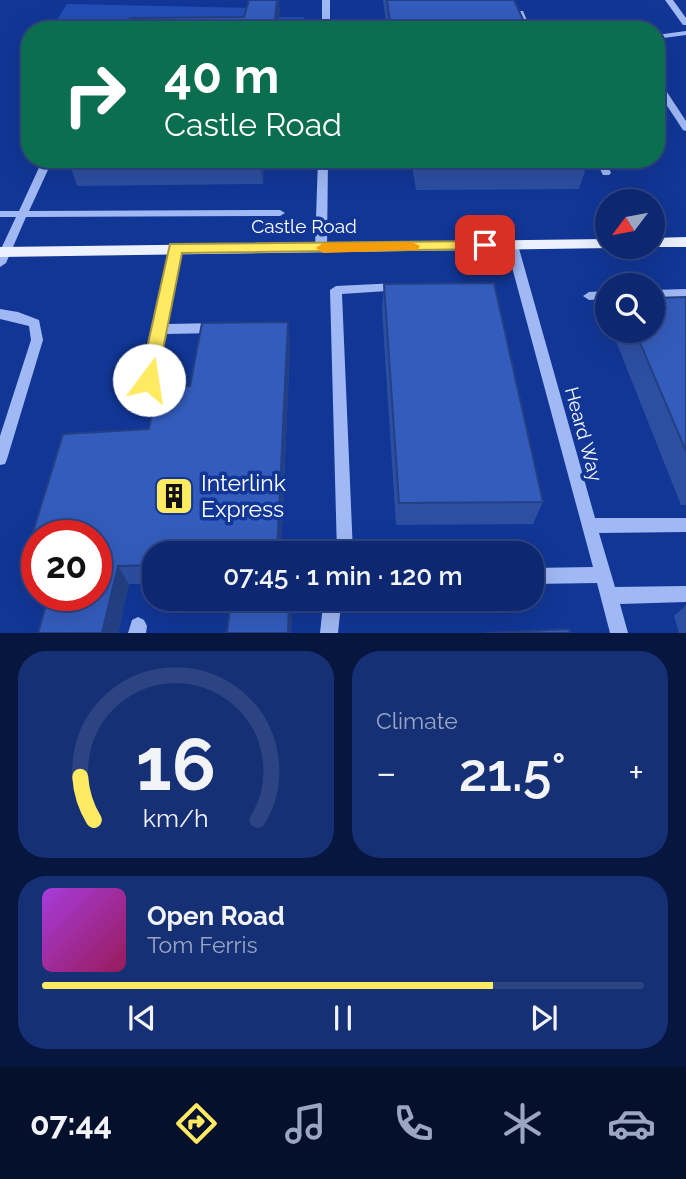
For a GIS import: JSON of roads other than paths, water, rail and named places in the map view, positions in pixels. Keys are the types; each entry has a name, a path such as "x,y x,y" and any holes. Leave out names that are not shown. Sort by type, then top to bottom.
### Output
{"main road":[{"path":"665,243 686,243"},
{"name":"Castle Road","path":"2,255 176,248 595,244"}],"street":[{"path":"326,0 326,21"},
{"path":"669,0 686,23"},
{"path":"520,13 523,21"},
{"path":"665,36 686,33"},
{"path":"665,101 686,128"},
{"path":"2,255 44,168"},
{"path":"321,248 323,168"},
{"path":"604,168 606,173"},
{"path":"0,214 280,213"},
{"name":"Heard Way","path":"512,245 619,633"},
{"path":"144,401 176,248"},
{"path":"345,541 336,290 418,286"},
{"path":"665,294 686,293"},
{"path":"589,296 595,296"},
{"path":"0,314 35,323 37,340 0,459"},
{"path":"161,329 231,328"},
{"path":"590,526 686,525"},
{"path":"544,576 603,575"},
{"path":"608,596 686,594"},
{"path":"329,633 332,611"}],"place":[{"name":"Interlink Express","path":"174,496"}]}
